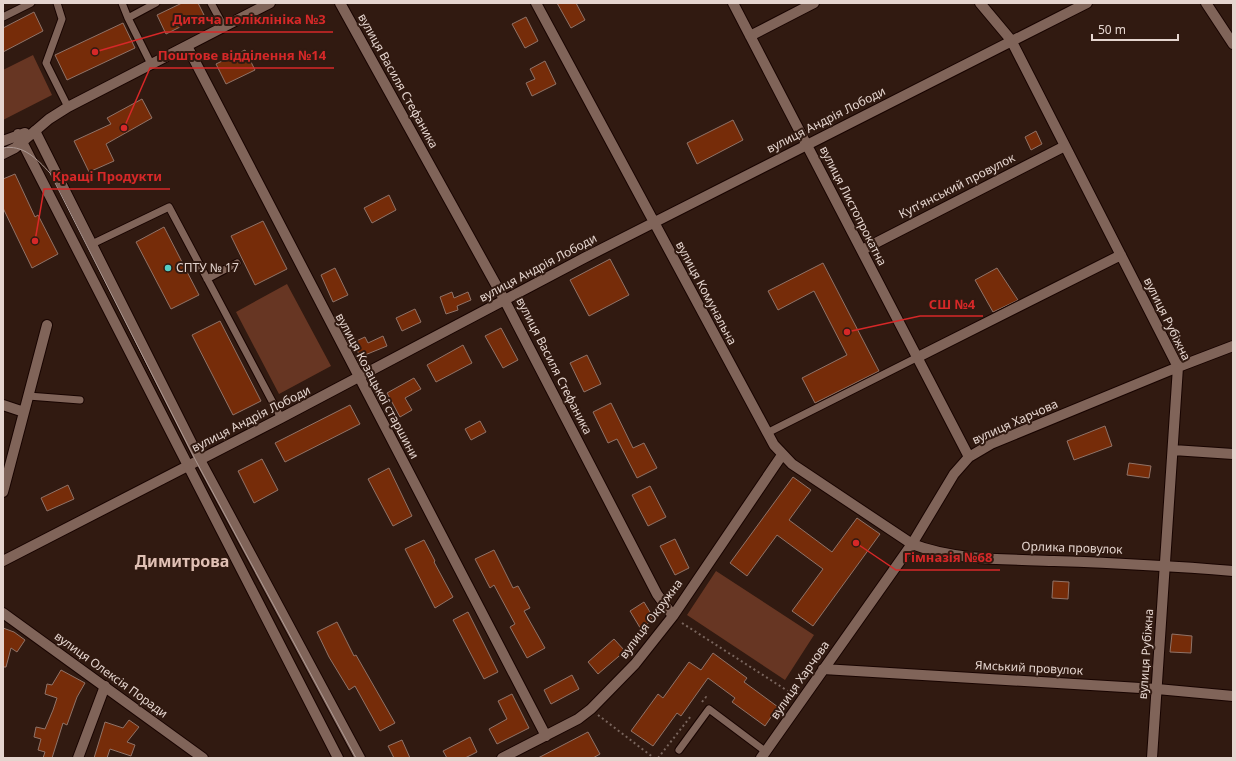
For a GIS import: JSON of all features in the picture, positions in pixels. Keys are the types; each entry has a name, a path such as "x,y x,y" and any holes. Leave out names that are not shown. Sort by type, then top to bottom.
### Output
{"street":[{"path":"3,141 21,138 35,131 49,119 68,107 270,3"},
{"name":"вулиця Василя Стефаника","path":"340,3 505,301 657,594 673,616"},
{"name":"вулиця Комунальна","path":"536,3 767,433 782,455 792,464 912,544"},
{"name":"вулиця Листопрокатна","path":"733,3 862,250 916,358 969,457"},
{"path":"750,36 814,3"},
{"name":"вулиця Рубіжна","path":"980,3 1011,40 1178,367 1152,758"},
{"name":"вулиця Андрія Лободи","path":"3,561 281,418 584,258 654,224 1011,40 1087,3"},
{"path":"1206,3 1233,44"},
{"name":"вулиця Козацької старшини","path":"187,46 546,736"},
{"path":"35,131 200,460 360,758"},
{"path":"3,154 15,148 21,138"},
{"path":"21,138 190,465 338,758"},
{"name":"Куп’янський провулок","path":"862,250 1065,146"},
{"path":"916,358 1121,255"},
{"path":"3,492 47,326"},
{"name":"вулиця Харчова","path":"763,755 912,544 954,474 969,457 991,444 1233,346"},
{"path":"3,405 24,412"},
{"path":"1173,450 1233,454"},
{"name":"вулиця Окружна","path":"502,758 578,719 591,709 635,664 673,616 782,455"},
{"name":"Орлика провулок","path":"912,544 940,552 990,558 1166,565 1233,571"},
{"name":"вулиця Олексія Поради","path":"3,612 203,758"},
{"name":"Ямський провулок","path":"823,669 1157,689 1233,696"},
{"path":"78,758 105,686"}],"lane":[{"path":"3,17 31,3"},
{"path":"57,3 62,19 46,63 68,107"},
{"path":"122,3 151,64"},
{"path":"128,18 156,3"},
{"path":"211,3 224,27"},
{"path":"92,244 169,207 281,418"},
{"path":"207,279 237,263"},
{"path":"767,433 916,358"},
{"path":"28,396 80,400"},
{"path":"678,750 709,709 763,755"}],"path":[{"path":"673,616 684,625 802,700"},
{"path":"591,709 654,758"}],"shaded area":[{"path":"33,55 52,95 3,120 3,70"},
{"path":"287,284 331,366 279,394 236,312"},
{"path":"716,571 814,635 785,680 687,615"}],"building":[{"path":"182,3 198,3 204,15 166,34 157,15"},
{"path":"557,3 576,3 585,20 571,28"},
{"path":"34,12 43,31 3,52 3,28"},
{"path":"526,17 538,41 525,48 512,24"},
{"path":"123,23 135,48 67,80 55,55"},
{"path":"245,50 255,70 226,84 216,64"},
{"path":"545,61 556,84 532,96 526,83 535,79 530,69"},
{"path":"142,99 152,118 106,144 114,161 89,172 74,141 111,124 107,118"},
{"path":"733,120 743,140 697,164 687,143"},
{"path":"1036,131 1042,144 1031,150 1025,137"},
{"path":"15,174 35,217 38,215 58,254 32,268 3,208 3,179"},
{"path":"389,195 396,210 372,223 364,208"},
{"path":"263,221 287,269 255,285 231,236"},
{"name":"СПТУ № 17","path":"164,227 199,295 171,309 136,242"},
{"path":"610,259 629,295 589,316 570,280"},
{"path":"823,263 879,371 815,403 802,378 847,355 814,291 778,310 768,291"},
{"path":"335,268 348,295 333,302 321,275"},
{"path":"997,268 1018,300 993,312 975,280"},
{"path":"452,292 454,298 468,292 471,300 457,306 458,310 446,314 440,297"},
{"path":"415,309 421,322 402,331 396,318"},
{"path":"220,321 261,401 233,415 192,335"},
{"path":"501,328 518,360 503,368 485,336"},
{"path":"383,336 387,346 360,357 354,342 365,337 368,343"},
{"path":"463,345 472,363 436,382 427,365"},
{"path":"587,355 601,384 584,392 570,363"},
{"path":"414,378 421,389 405,398 412,410 400,417 387,393"},
{"path":"611,403 633,448 644,443 657,468 637,478 617,439 608,443 593,412"},
{"path":"350,405 360,424 285,462 275,443"},
{"path":"480,421 486,432 471,440 465,429"},
{"path":"1105,426 1112,446 1074,460 1067,441"},
{"path":"262,459 278,490 254,503 238,471"},
{"path":"1129,463 1151,466 1149,478 1127,475"},
{"path":"389,468 412,516 393,526 368,479"},
{"path":"793,477 811,490 789,520 832,552 857,518 880,534 813,626 792,611 823,569 777,535 747,576 730,563"},
{"path":"68,485 74,499 47,511 41,498"},
{"path":"650,486 666,517 648,526 632,495"},
{"path":"675,539 689,568 675,575 660,546"},
{"path":"424,540 453,597 435,608 405,549"},
{"path":"494,550 513,588 518,586 530,608 524,611 545,648 527,658 510,627 515,624 494,585 490,588 475,559"},
{"path":"1053,581 1069,582 1068,599 1052,598"},
{"path":"644,602 653,617 642,631 630,611"},
{"path":"468,612 498,672 484,679 453,620"},
{"path":"337,622 354,656 356,655 395,723 380,731 355,686 349,690 329,657 317,632"},
{"path":"3,628 14,632 25,640 17,652 11,648 6,667 3,667"},
{"path":"1172,634 1192,636 1191,653 1170,652"},
{"path":"614,639 625,651 598,674 588,662"},
{"path":"713,653 747,678 744,682 778,707 765,726 732,702 735,698 708,678 681,716 677,713 653,746 631,731 658,694 663,698 689,662 701,670"},
{"path":"61,670 85,683 77,697 67,725 63,723 52,758 43,758 45,752 38,750 41,739 34,737 36,727 45,729 57,698 45,694 47,684 52,685"},
{"path":"572,675 579,689 551,704 544,690"},
{"path":"512,694 529,728 497,744 489,729 507,719 498,701"},
{"path":"129,720 139,727 127,742 135,745 131,756 110,749 107,758 94,758 105,722 123,728"},
{"path":"588,732 600,754 593,758 538,758"},
{"path":"470,737 477,752 465,758 447,758 443,751"},
{"path":"402,740 410,758 394,758 388,746"}],"tram line":[{"path":"3,148 10,147 23,150 35,158 50,173 196,461 356,758"}],"place":[{"name":"Дитяча поліклініка №3","path":"95,52"},
{"name":"Поштове відділення №14","path":"124,128"},
{"name":"Кращі Продукти","path":"35,241"},
{"name":"СПТУ № 17","path":"168,268"},
{"name":"СШ №4","path":"847,332"},
{"name":"Гімназія №68","path":"856,543"}],"district":[{"name":"Димитрова","path":"182,561"}]}
